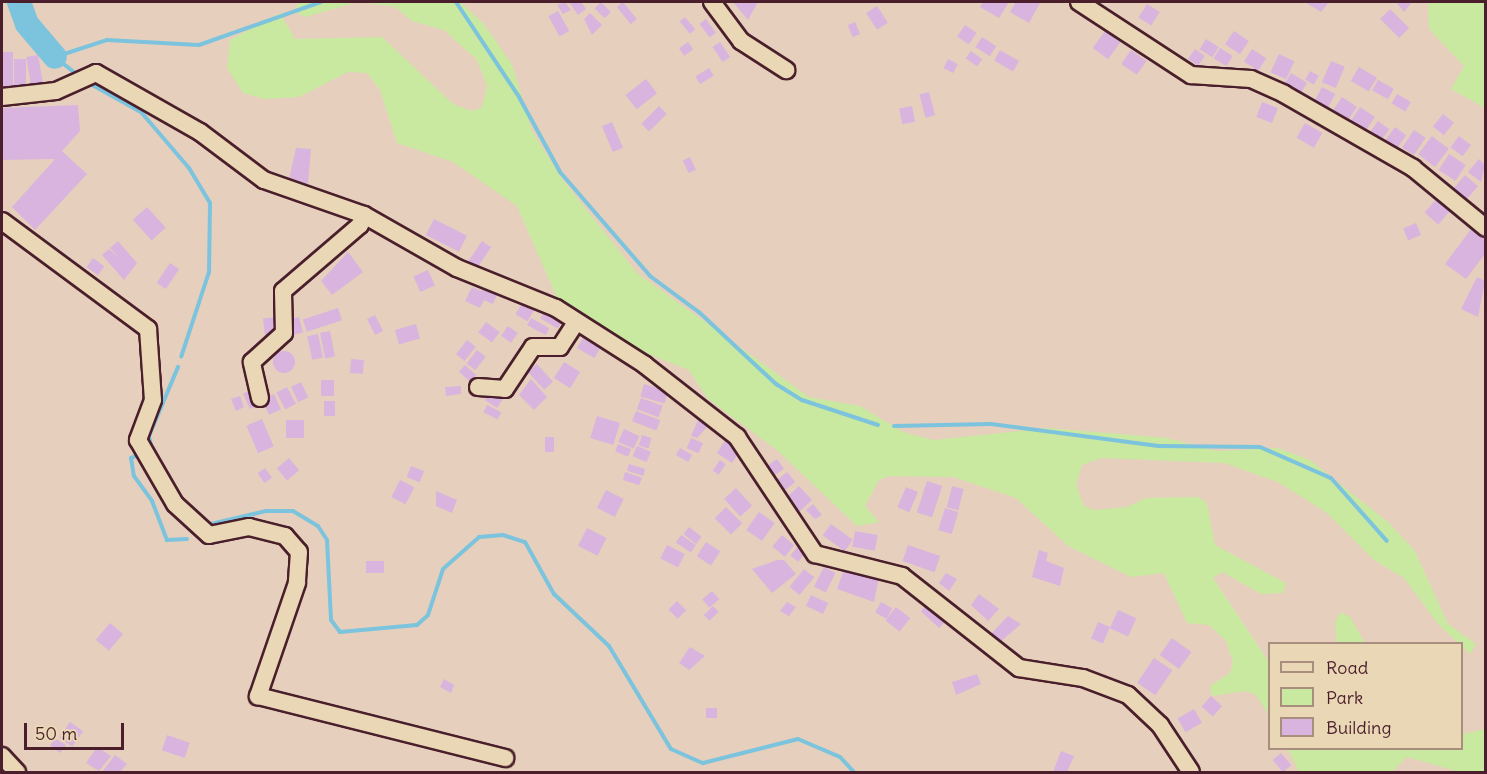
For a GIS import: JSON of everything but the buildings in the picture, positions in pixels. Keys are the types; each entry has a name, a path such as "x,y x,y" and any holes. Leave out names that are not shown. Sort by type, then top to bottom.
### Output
{"street":[{"path":"712,2 741,41 786,70"},
{"path":"1079,2 1191,75 1251,79 1284,94 1413,168 1485,228"},
{"path":"2,97 69,86 87,74 103,76 200,132 264,180 364,215 456,268 527,294 645,365 737,437 815,554 909,579 1019,668 1083,678 1128,694 1160,724 1191,772"},
{"path":"260,398 252,362 282,337 283,291 360,225 364,215"},
{"path":"2,221 148,329 153,400 138,440 176,504 209,535 257,529 285,536 299,552 297,583 258,696 505,758"},
{"path":"478,387 505,389 532,347 560,347 576,322"},
{"path":"2,756 17,772"}],"green space":[{"path":"299,2 358,2 305,17 294,11"},
{"path":"358,2 460,2 483,23 512,64 532,131 562,179 637,273 809,397 860,406 903,432 933,440 1048,428 1167,438 1216,451 1278,448 1310,460 1389,523 1415,551 1448,624 1476,644 1470,654 1463,647 1463,642 1457,642 1438,624 1404,578 1374,560 1327,513 1278,482 1224,463 1102,458 1082,465 1076,485 1084,506 1094,510 1127,507 1146,498 1199,497 1207,503 1215,545 1286,583 1283,593 1261,594 1222,572 1213,578 1268,660 1268,713 1256,695 1245,691 1212,696 1210,686 1230,673 1233,662 1226,641 1209,625 1187,623 1164,573 1131,577 1068,546 1016,498 953,477 889,476 879,480 865,506 879,522 857,526 777,450 708,399 689,370 615,341 558,300 517,206 453,162 397,143 380,90 367,73 348,72 299,97 265,99 243,93 227,68 230,40 280,13 295,39 382,37 453,104 472,111 482,107 487,86 477,60 444,30 412,21 395,7"},
{"path":"1428,2 1485,2 1485,108 1451,89 1464,66 1429,29"},
{"path":"1341,612 1350,617 1364,642 1337,642 1335,622"},
{"path":"1485,729 1485,772 1460,772 1407,757 1392,772 1299,772 1288,750 1463,750 1463,734"}],"waterway":[{"path":"19,2 27,24 55,57"},
{"path":"79,76 55,57 107,40 199,45 321,2"},
{"path":"456,2 519,97 560,172 650,276 700,313 776,384 802,400 878,425"},
{"path":"87,82 141,112 189,168 210,203 209,272 181,357"},
{"path":"151,445 149,436 178,367"},
{"path":"894,426 991,424 1159,446 1260,447 1331,478 1387,541"},
{"path":"140,454 131,458 134,476 152,501 167,540 187,539"},
{"path":"211,524 266,511 293,511 318,526 327,540 331,620 340,632 417,625 428,615 443,569 479,537 503,535 525,542 554,594 609,646 671,749 703,763 798,739 840,757 854,772"}]}
